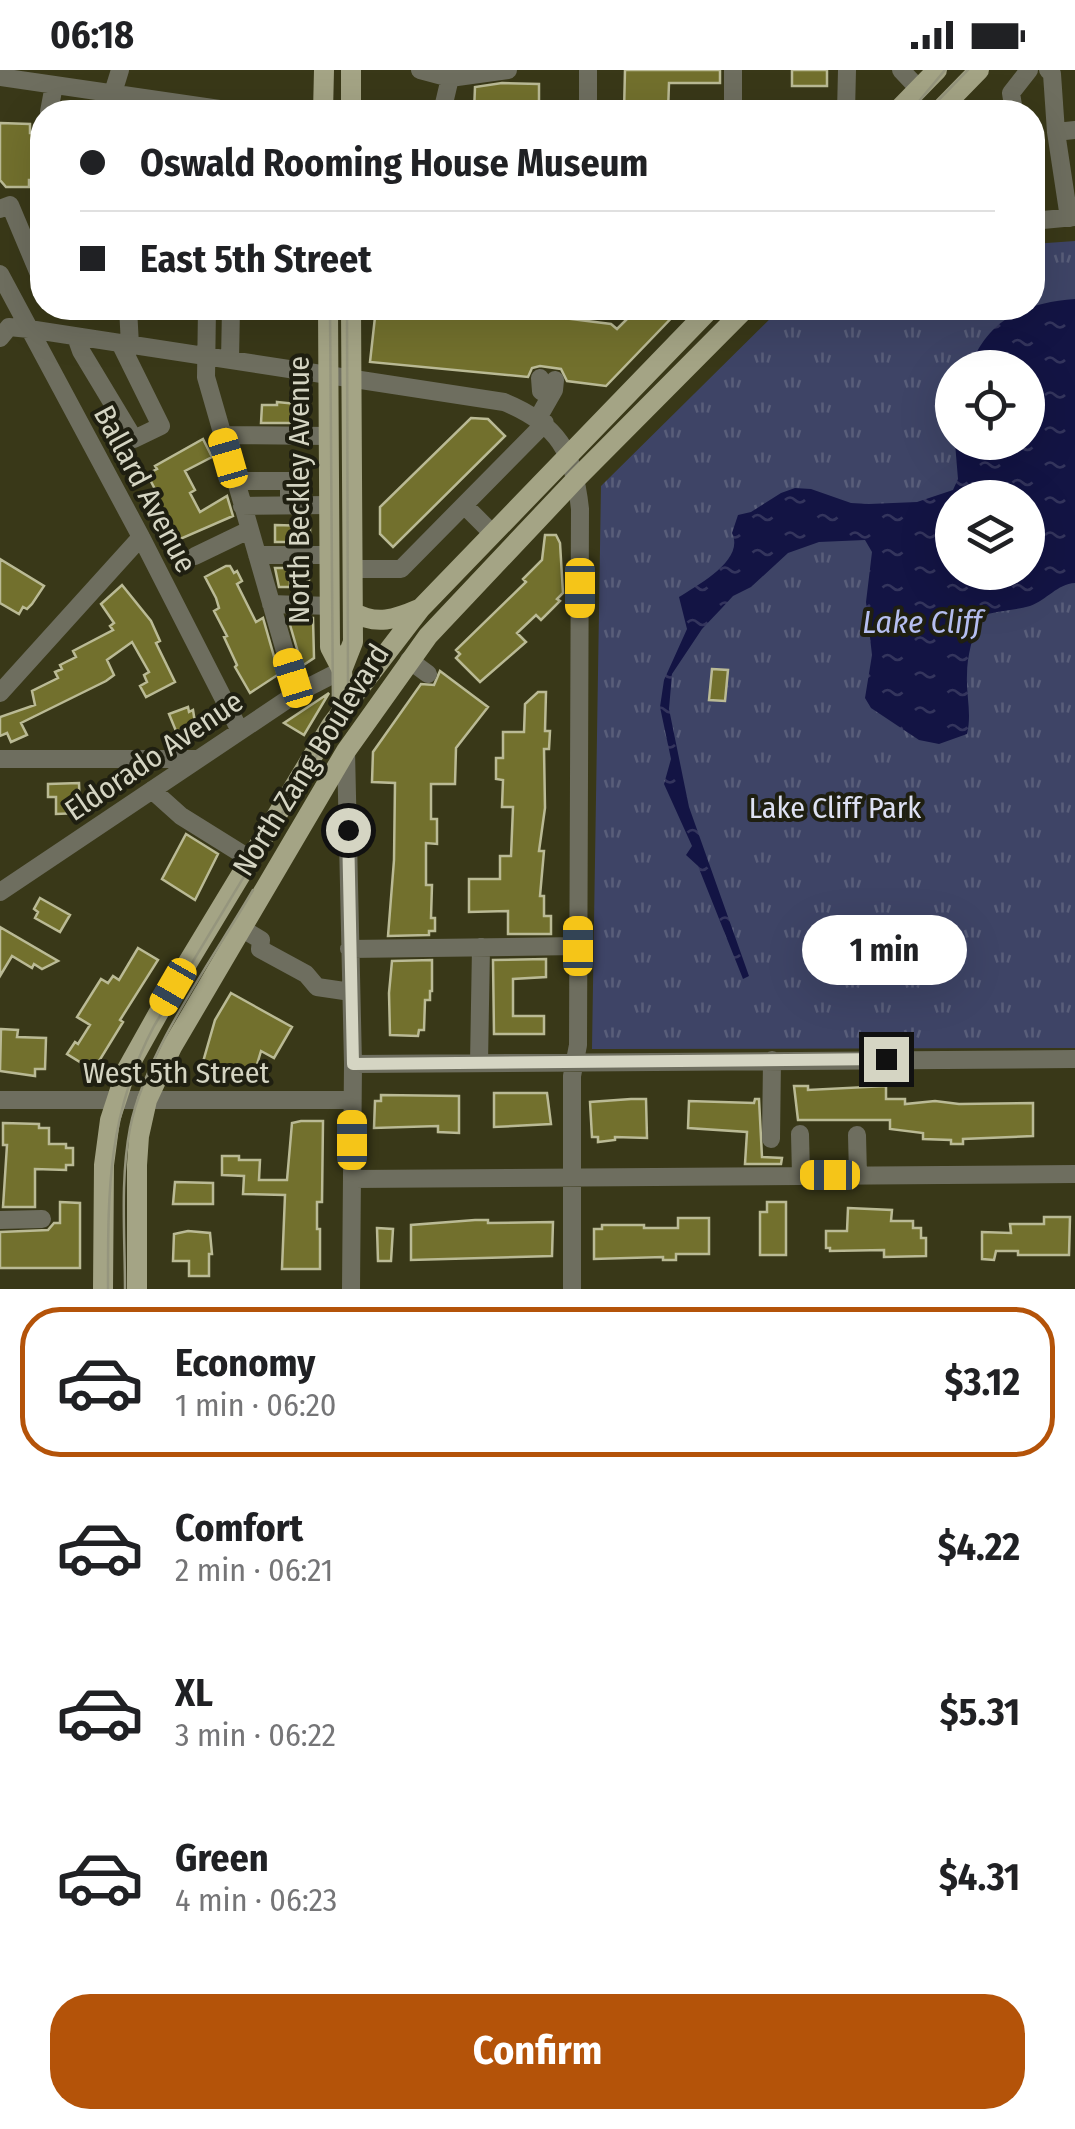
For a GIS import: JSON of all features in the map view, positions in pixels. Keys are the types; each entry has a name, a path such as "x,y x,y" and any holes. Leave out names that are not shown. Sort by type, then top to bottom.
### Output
{"main road":[{"path":"323,100 324,70"},
{"path":"351,70 351,100"},
{"path":"907,100 937,70"},
{"path":"950,100 979,70"},
{"name":"North Beckley Avenue","path":"328,320 330,647 342,670"},
{"name":"North Beckley Avenue","path":"346,751 342,670 353,642 352,320"},
{"name":"North Zang Boulevard","path":"103,1289 104,1166 115,1099 149,1028 250,859 344,708 421,608 699,320"},
{"name":"North Zang Boulevard","path":"137,1289 138,1151 147,1100 172,1046 346,751 409,660 458,602 734,320"},
{"path":"353,612 386,620 421,608"}],"street":[{"path":"109,100 120,70"},
{"path":"420,70 450,78 508,70"},
{"path":"588,70 588,100"},
{"path":"733,70 733,100"},
{"path":"847,70 847,100"},
{"path":"901,70 918,88"},
{"path":"1013,100 1012,93 1029,70"},
{"path":"1045,220 1072,218 1066,131 1048,70"},
{"path":"0,77 54,85 90,100"},
{"path":"445,100 450,78"},
{"path":"51,100 54,85"},
{"path":"0,209 10,205 30,255 0,272"},
{"name":"Ballard Avenue","path":"0,272 240,731"},
{"path":"76,336 81,351 134,439 161,426 125,344 127,320"},
{"path":"206,320 206,377 298,693"},
{"path":"230,360 231,320"},
{"path":"0,338 9,327 30,329 504,402 542,420 568,454 577,478 580,508 572,1289"},
{"path":"352,569 401,569 542,420 548,385"},
{"path":"222,435 329,436"},
{"path":"235,481 289,481 289,505"},
{"path":"242,506 330,505"},
{"path":"464,505 491,532"},
{"path":"196,556 250,530"},
{"path":"0,693 141,536"},
{"path":"257,555 330,555"},
{"path":"271,604 330,606"},
{"path":"409,660 428,674"},
{"name":"Eldorado Avenue","path":"0,892 298,693 342,670"},
{"name":"North Beckley Avenue","path":"346,751 353,1064 351,1289"},
{"path":"0,759 198,758"},
{"path":"152,790 181,816 250,859"},
{"path":"242,928 261,940 260,948 306,974 317,987 351,992"},
{"path":"350,949 578,946"},
{"path":"479,1063 481,947"},
{"path":"353,1064 1075,1059"},
{"path":"771,1140 772,1060"},
{"name":"West 5th Street","path":"0,1100 352,1100"},
{"path":"800,1134 801,1175"},
{"path":"857,1135 858,1175"},
{"path":"352,1179 1075,1174"},
{"path":"0,1220 42,1219"}],"green space":[{"name":"Lake Cliff Park","path":"1075,241 1075,1048 592,1049 601,486 769,320 1045,320 1045,243"}],"water":[{"name":"Lake Cliff","path":"1075,299 1075,583 1030,606 979,617 967,668 967,734 939,744 919,740 871,708 865,698 872,655 866,602 872,552 865,540 819,542 788,553 751,587 733,596 702,629 672,674 669,709 689,807 749,976 743,979 698,866 686,855 692,846 664,784 671,759 660,707 664,680 687,629 679,597 726,562 732,553 732,533 738,515 795,488 811,489 851,503 917,502 935,496 935,590 1045,590 1045,480 958,480 956,460 1045,460 1045,350 978,350 1005,320 1045,320 1045,303"}],"building":[{"path":"625,70 720,70 720,83 669,83 668,100 624,100"},
{"path":"792,70 827,70 827,86 792,86"},
{"path":"539,84 539,100 474,100 475,87"},
{"path":"0,123 30,124 29,187 6,187 0,180"},
{"path":"375,320 579,320 611,324 617,329 626,320 669,320 606,386 567,381 561,369 540,366 532,368 528,377 370,362"},
{"path":"262,405 308,405 305,423 261,423"},
{"path":"471,418 488,419 505,436 393,547 380,534 380,507"},
{"path":"203,439 212,457 185,471 195,490 190,493 200,512 227,496 233,516 178,540 147,474"},
{"path":"275,525 310,526 310,542 275,542"},
{"path":"545,535 556,535 560,543 560,601 541,620 536,615 517,633 526,642 480,682 456,658 460,654 456,650 526,582 523,579 542,560"},
{"path":"0,559 44,586 32,604 27,609 23,607 19,614 0,603"},
{"path":"226,566 234,573 237,571 242,581 237,584 256,622 263,618 279,674 250,693 235,667 224,637 227,636 214,611 219,608 216,598 205,577"},
{"path":"275,568 309,568 309,580 290,580 290,587 279,587"},
{"path":"122,585 151,621 160,641 156,643 175,682 146,697 140,686 147,682 144,675 149,672 132,642 107,660 114,675 106,681 21,723 27,735 11,742 7,733 0,736 0,717 35,705 32,691 58,678 55,672 62,669 60,665 76,657 73,651 113,630 110,626 114,623 101,604"},
{"path":"288,618 313,618 314,658 302,666"},
{"path":"712,669 728,670 725,701 709,700"},
{"path":"440,671 488,707 456,748 455,784 431,784 431,819 437,819 437,844 426,843 426,885 432,885 431,918 435,918 435,931 429,931 429,935 388,936 395,783 372,782 373,752 421,684 434,685"},
{"path":"538,692 546,692 545,731 550,731 549,749 544,749 545,808 539,851 544,851 540,896 544,896 544,916 551,916 551,934 508,934 508,911 469,912 469,879 500,879 500,856 511,856 513,807 502,807 503,780 496,779 496,758 503,758 503,732 524,732 525,704"},
{"path":"329,693 304,735 284,723"},
{"path":"188,707 189,712 193,710 196,729 178,736 169,714"},
{"path":"79,783 80,813 56,814 56,797 48,797 48,784"},
{"path":"186,834 218,854 195,900 162,879"},
{"path":"40,898 70,915 60,932 35,918 38,912 34,909"},
{"path":"0,927 58,961 42,969 34,964 32,968 12,956 0,976"},
{"path":"138,948 158,960 120,1020 123,1022 96,1072 67,1054 90,1025 77,1017 101,979 108,983 113,976 119,980"},
{"path":"546,959 546,977 513,979 513,1016 544,1016 544,1034 494,1034 493,960"},
{"path":"432,960 432,991 430,1000 425,1000 424,1030 419,1030 418,1036 390,1035 392,961"},
{"path":"231,993 292,1027 274,1058 261,1051 248,1083 201,1069 215,1020"},
{"path":"1,1029 18,1030 17,1037 46,1038 45,1069 35,1069 35,1076 0,1071"},
{"path":"794,1086 808,1086 808,1090 886,1086 886,1099 905,1099 905,1104 1033,1103 1033,1136 963,1139 963,1144 951,1144 951,1140 923,1139 923,1133 890,1129 890,1120 798,1120"},
{"path":"494,1093 547,1093 551,1124 494,1127"},
{"path":"381,1095 459,1096 459,1133 438,1132 438,1126 374,1128 375,1101 381,1101"},
{"path":"646,1099 647,1138 615,1137 598,1142 598,1137 592,1137 590,1102"},
{"path":"759,1099 762,1157 782,1158 781,1164 745,1164 747,1132 688,1128 689,1101 754,1103"},
{"path":"323,1121 322,1202 317,1202 320,1269 282,1269 285,1195 243,1194 244,1176 222,1175 222,1156 260,1160 259,1180 287,1180 292,1123"},
{"path":"3,1123 39,1124 39,1128 49,1128 49,1144 73,1148 73,1165 66,1165 66,1170 35,1169 35,1207 3,1207 7,1145 3,1145"},
{"path":"175,1182 213,1183 213,1204 173,1204"},
{"path":"60,1202 80,1203 80,1268 0,1268 0,1232 48,1230 54,1223 60,1223"},
{"path":"767,1202 786,1202 786,1255 760,1255 760,1212 767,1212"},
{"path":"848,1208 892,1210 891,1221 913,1221 913,1228 921,1228 921,1238 926,1238 926,1256 884,1257 884,1250 830,1251 826,1248 826,1231 847,1231"},
{"path":"1044,1217 1070,1217 1069,1255 996,1251 994,1260 982,1259 982,1232 1011,1233 1010,1224 1044,1224"},
{"path":"678,1218 709,1218 709,1254 676,1254 676,1260 594,1259 594,1229 602,1229 602,1225 678,1228"},
{"path":"475,1220 553,1222 552,1256 411,1260 411,1225"},
{"path":"377,1228 393,1229 391,1261 378,1261"},
{"path":"210,1233 209,1276 189,1276 189,1261 173,1261 174,1234"}],"tram line":[{"path":"920,100 945,70"},
{"path":"939,100 968,70"},
{"path":"108,1289 113,1154 127,1091 139,1059 154,1026 331,732 330,320"},
{"path":"344,719 348,686 347,320"},
{"path":"125,1289 125,1168 138,1099 165,1037 253,890"}],"route":[{"path":"348,830 353,1064 886,1059"}]}
